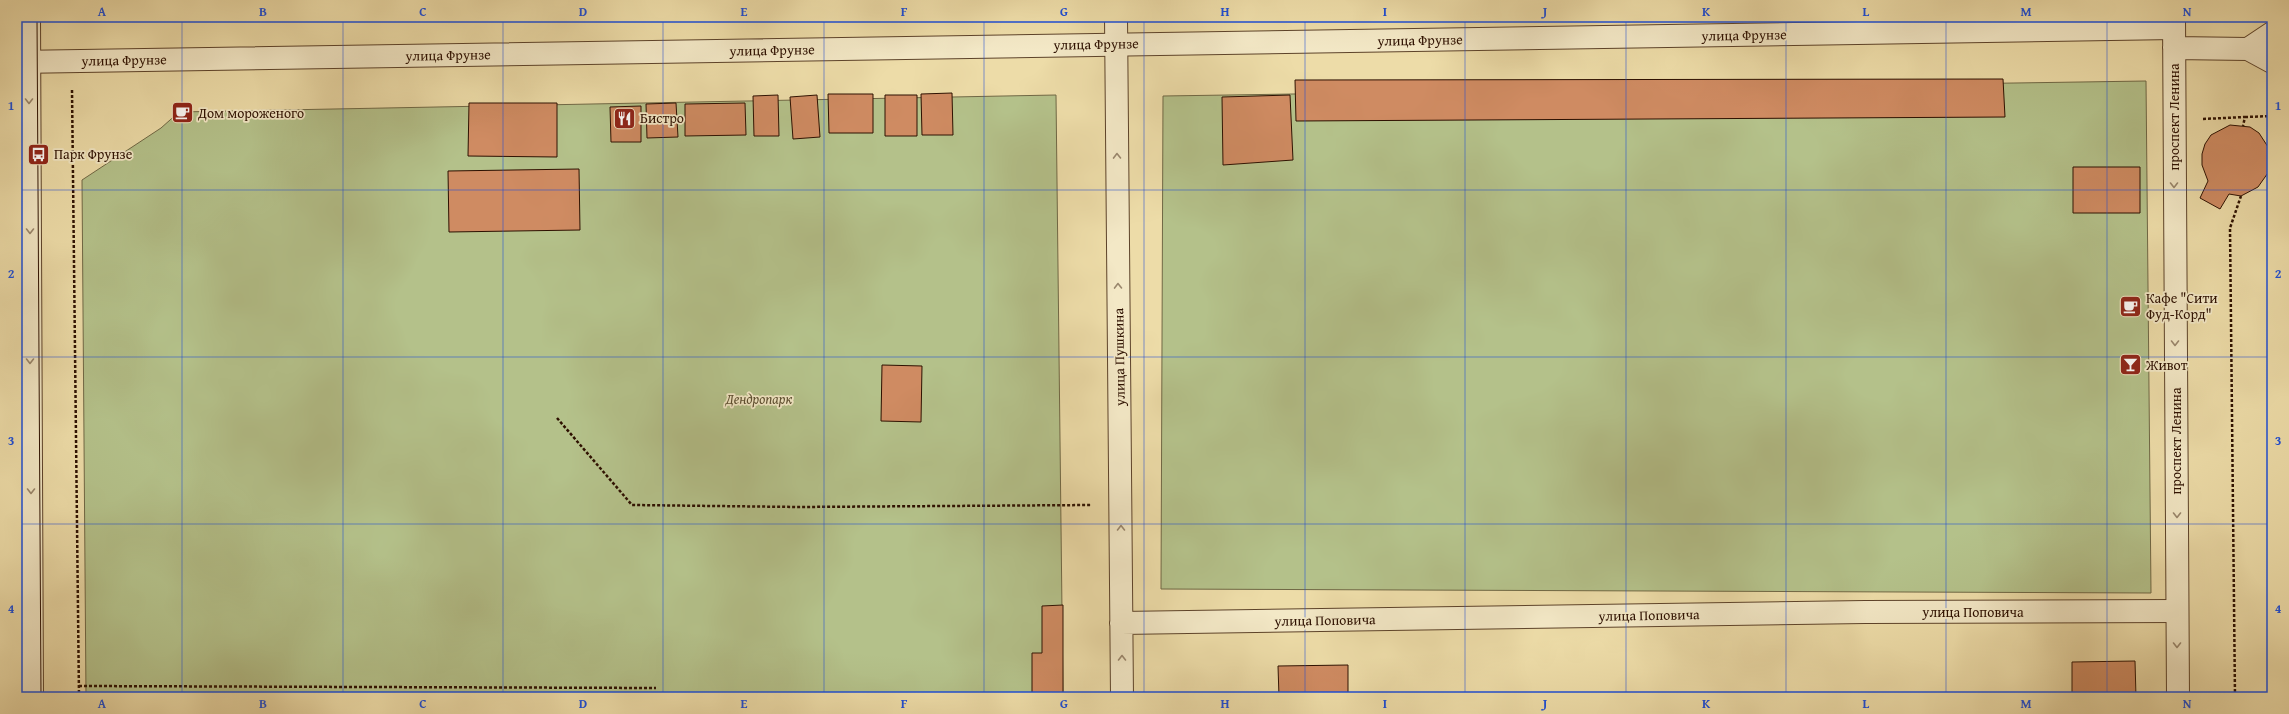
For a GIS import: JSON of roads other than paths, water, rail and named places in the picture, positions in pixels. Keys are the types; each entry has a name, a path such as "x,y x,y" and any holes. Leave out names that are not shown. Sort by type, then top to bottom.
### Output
{"street":[{"path":"29,17 23,62 32,697"},
{"name":"улица Пушкина","path":"1116,17 1122,697"},
{"name":"улица Фрунзе","path":"23,62 1116,44 2174,31 2248,49 2272,62"},
{"name":"проспект Ленина","path":"2174,31 2178,697"},
{"path":"2248,49 2272,33"},
{"name":"улица Поповича","path":"1121,623 1865,612 2177,612"}],"tram line":[{"path":"37,17 41,697"}],"place":[{"name":"Дом мороженого","path":"183,113"},
{"name":"Бистро","path":"624,118"},
{"name":"Парк Фрунзе","path":"38,154"},
{"name":"Кафе \"Сити Фуд-Корд\"","path":"2131,306"},
{"name":"Живот","path":"2131,365"}],"park label":[{"name":"Дендропарк","path":"759,399"}]}
